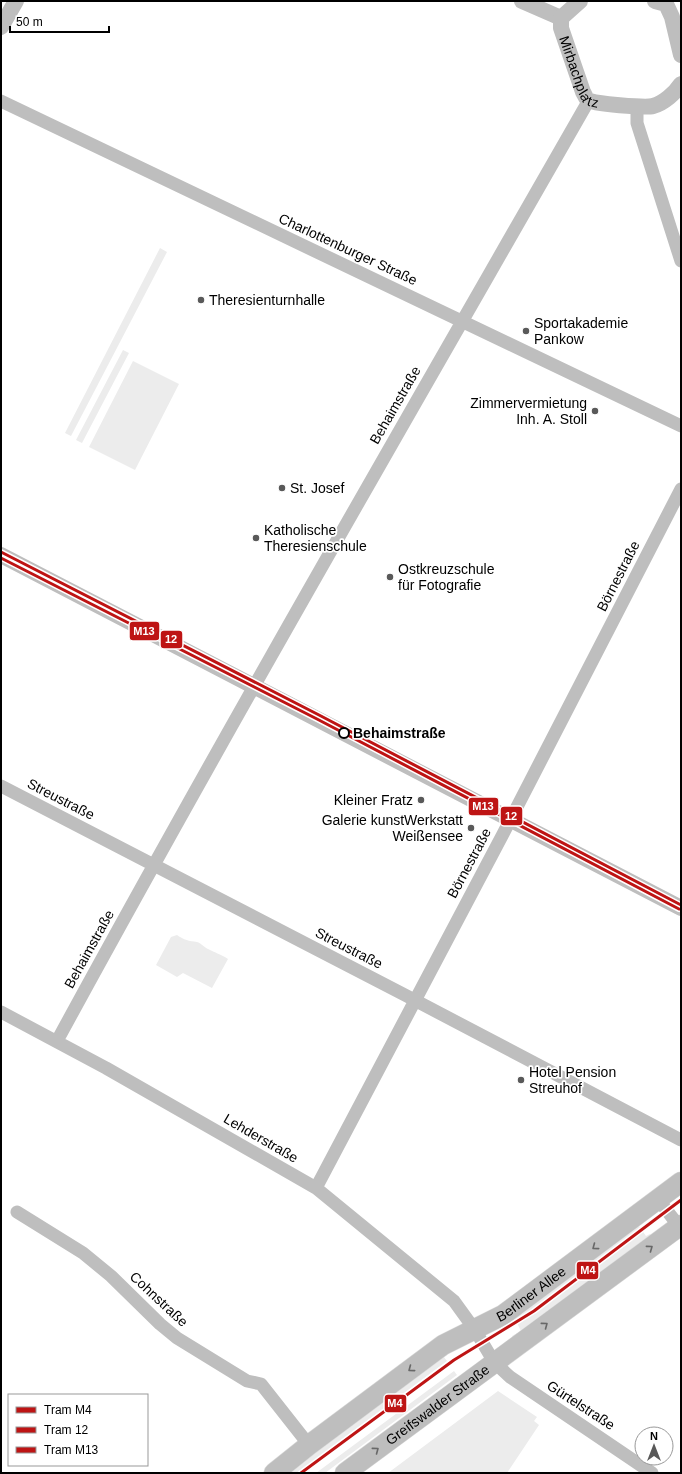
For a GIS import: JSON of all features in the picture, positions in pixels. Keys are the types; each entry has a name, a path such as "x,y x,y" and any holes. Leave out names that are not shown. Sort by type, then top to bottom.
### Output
{"main road":[{"name":"Berliner Allee","path":"475,1330 503,1315 681,1182"},
{"path":"494,1362 680,1227"},
{"path":"274,1473 309,1445 443,1346 475,1330"},
{"name":"Greifswalder Straße","path":"344,1473 494,1362"}],"street":[{"path":"1,27 16,1"},
{"path":"522,1 561,18"},
{"name":"Mirbachplatz","path":"580,1 561,18 561,28 583,92 589,100 598,103 651,107 663,102 679,88 681,84"},
{"path":"664,2 672,17 681,56"},
{"name":"Behaimstraße","path":"57,1041 153,865 589,100"},
{"name":"Charlottenburger Straße","path":"1,101 681,426"},
{"path":"637,106 637,123 681,261"},
{"name":"Börnestraße","path":"316,1188 510,820 681,489"},
{"path":"1,556 681,908"},
{"name":"Streustraße","path":"1,786 681,1140"},
{"name":"Lehderstraße","path":"1,1012 57,1041 316,1188 454,1301 475,1330"},
{"path":"658,1200 680,1227"},
{"name":"Cohnstraße","path":"17,1212 83,1253 111,1276 160,1324 178,1338 247,1381 261,1384 309,1445"},
{"name":"Greifswalder Straße","path":"475,1330 494,1362"},
{"name":"Gürtelstraße","path":"494,1362 510,1377 652,1473"}],"shaded area":[{"path":"160,248 167,252 71,436 65,433"},
{"path":"123,350 129,353 82,443 76,440"},
{"path":"133,361 179,384 135,470 89,447"},
{"path":"177,935 198,943 228,959 212,988 183,973 177,977 156,965 171,937"},
{"path":"639,1226 646,1236 650,1234 653,1238 514,1341 512,1336 521,1331 515,1319"},
{"path":"443,1356 447,1361 297,1473 286,1473"},
{"path":"454,1371 457,1375 325,1473 316,1473"},
{"path":"498,1391 537,1417 534,1421 539,1425 507,1473 388,1473"}],"tram line":[{"name":"12","path":"1,552 319,715 681,905"},
{"name":"M13","path":"1,558 317,719 679,909"},
{"name":"M4","path":"301,1473 454,1360 534,1311 681,1200"}],"place":[{"name":"Theresienturnhalle","path":"201,300"},
{"name":"Sportakademie Pankow","path":"526,331"},
{"name":"Zimmervermietung Inh. A. Stoll","path":"595,411"},
{"name":"St. Josef","path":"282,488"},
{"name":"Katholische Theresienschule","path":"256,538"},
{"name":"Ostkreuzschule für Fotografie","path":"390,577"},
{"name":"Behaimstraße","path":"344,733"},
{"name":"Kleiner Fratz","path":"421,800"},
{"name":"Galerie kunstWerkstatt Weißensee","path":"471,828"},
{"name":"Hotel Pension Streuhof","path":"521,1080"}]}
